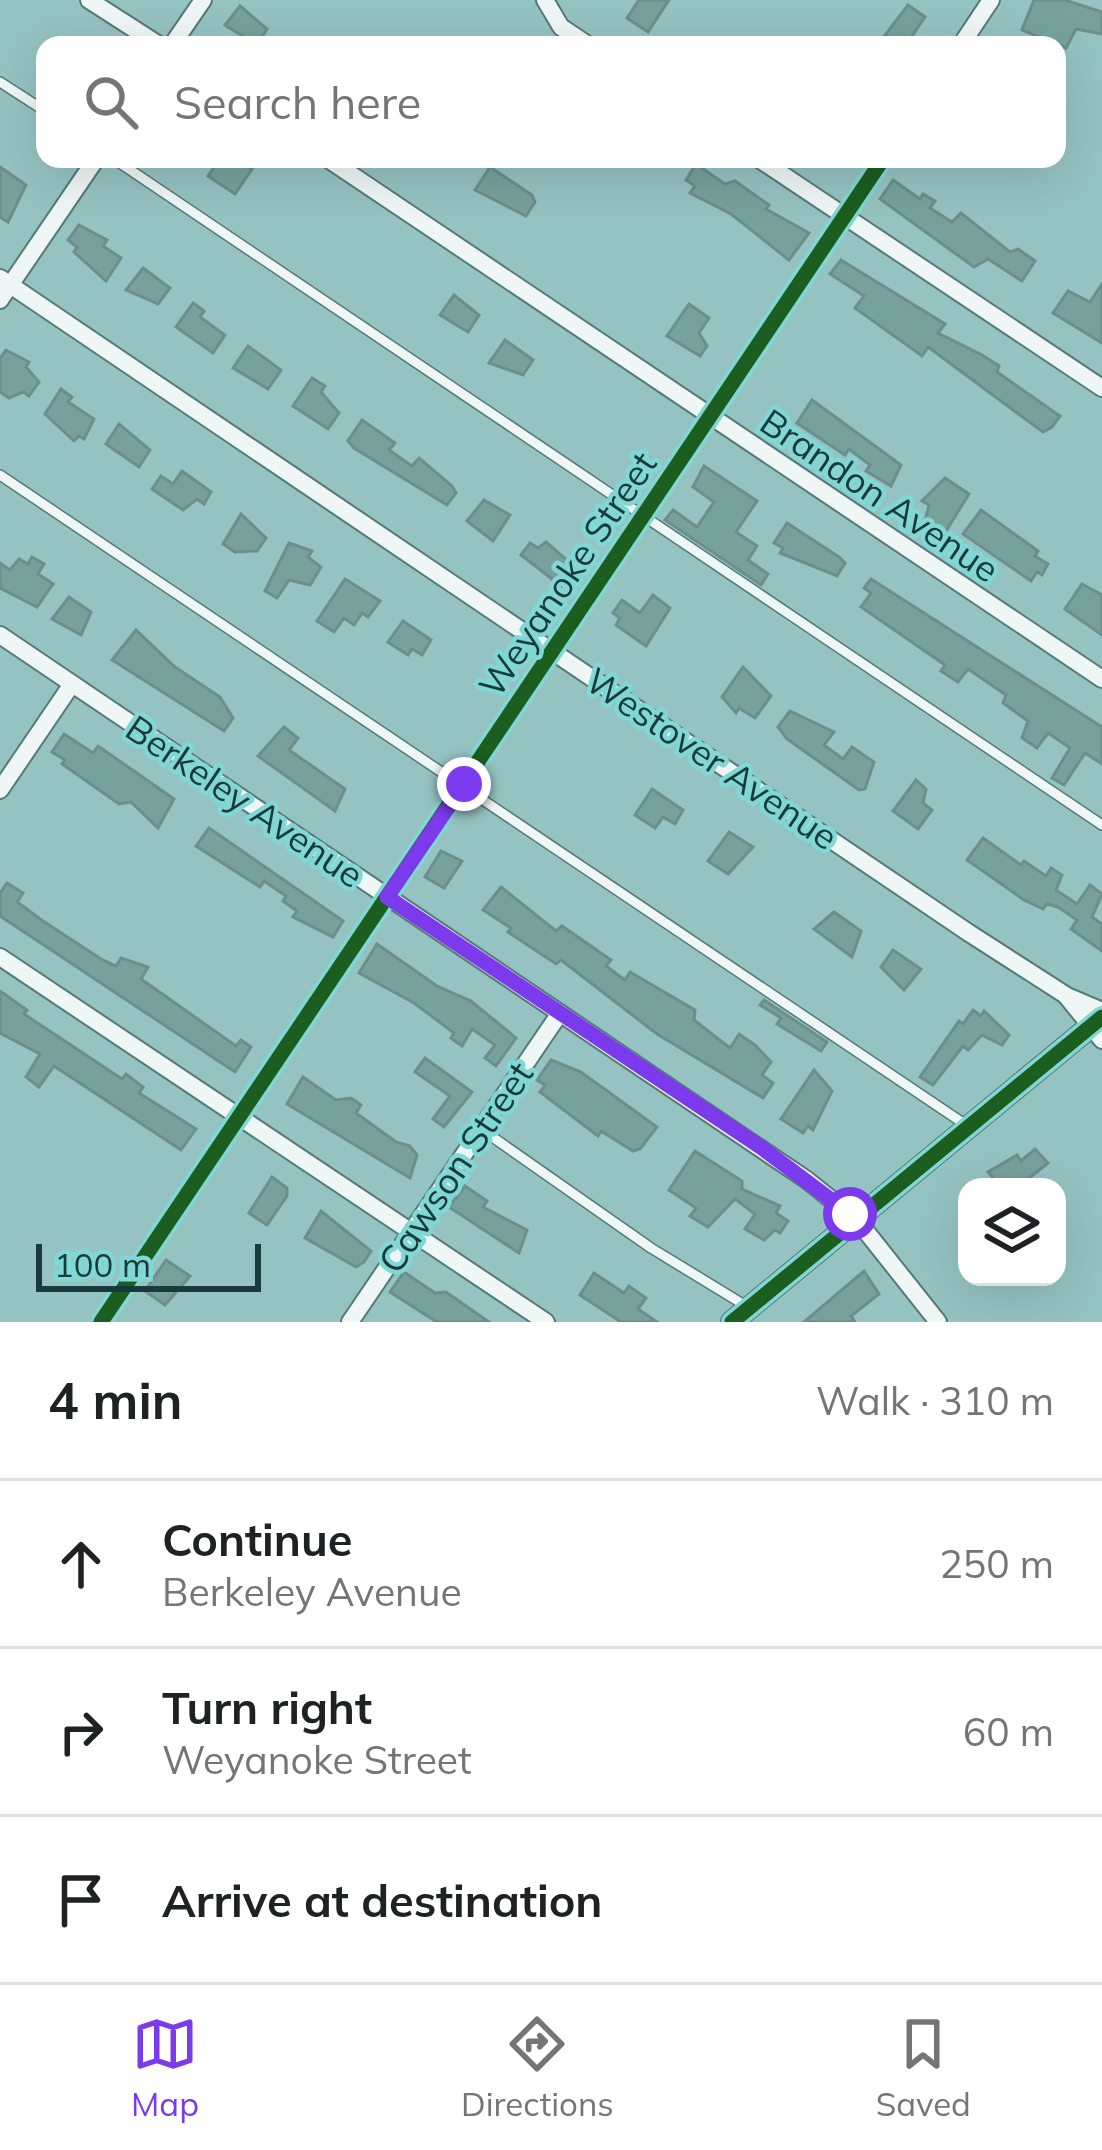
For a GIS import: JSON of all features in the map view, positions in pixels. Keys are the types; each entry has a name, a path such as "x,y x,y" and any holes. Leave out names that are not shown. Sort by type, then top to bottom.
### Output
{"street":[{"path":"89,0 145,36"},
{"path":"178,36 203,0"},
{"path":"544,0 561,27 574,36"},
{"path":"967,36 991,0"},
{"path":"3,287 89,168"},
{"name":"Brandon Avenue","path":"341,168 1102,679"},
{"path":"772,168 1102,388"},
{"name":"Weyanoke Street","path":"108,1320 878,168"},
{"name":"Westover Avenue","path":"3,287 1067,996 1099,1024"},
{"name":"Berkeley Avenue","path":"0,635 762,1148 856,1220 938,1322"},
{"path":"0,790 72,685"},
{"path":"0,957 546,1322"},
{"name":"Cawson Street","path":"350,1322 560,1013"},
{"path":"741,1315 1099,1024"}],"lane":[{"path":"0,82 36,105"},
{"path":"127,168 1102,825"},
{"path":"0,475 970,1128"},
{"path":"481,1129 741,1315"}],"building":[{"path":"639,0 669,0 648,32 627,18"},
{"path":"1034,0 1065,0 1102,12 1102,34 1076,29 1066,48 1066,36 1037,36 1022,30"},
{"path":"908,5 925,17 912,36 885,36"},
{"path":"240,6 267,29 263,36 243,36 225,25"},
{"path":"0,167 26,185 8,222 0,217"},
{"path":"214,168 252,169 235,194 208,176"},
{"path":"492,168 532,195 535,202 526,216 475,190"},
{"path":"694,168 702,168 725,184 735,181 769,205 766,209 809,233 789,260 731,214 690,193 695,186 686,180"},
{"path":"893,180 920,199 923,194 935,201 930,208 952,222 961,213 1010,252 1018,249 1035,261 1022,281 988,259 974,267 880,199"},
{"path":"79,225 107,240 103,246 121,258 106,281 74,252 77,247 68,240"},
{"path":"841,260 945,324 938,333 999,366 997,372 1060,416 1052,427 1043,432 928,347 922,356 855,308 864,296 830,274"},
{"path":"143,268 170,288 158,304 126,290"},
{"path":"1102,284 1102,343 1053,313 1068,291 1090,302"},
{"path":"454,295 479,315 468,332 440,315"},
{"path":"193,303 204,311 200,317 225,335 213,353 176,327"},
{"path":"689,304 709,318 699,333 707,346 700,356 667,336"},
{"path":"505,340 533,360 523,375 489,363"},
{"path":"248,346 281,370 268,389 233,368"},
{"path":"6,350 29,362 26,367 39,382 29,396 23,392 9,398 0,392 0,359"},
{"path":"312,378 325,386 321,392 339,413 328,429 293,406"},
{"path":"61,389 72,397 68,402 94,419 84,439 79,436 74,441 45,414"},
{"path":"812,400 901,465 891,486 866,471 870,465 849,449 845,455 797,423"},
{"path":"362,420 395,443 389,450 412,466 419,458 452,486 456,493 447,505 354,448 348,441"},
{"path":"119,424 150,450 139,467 106,444"},
{"path":"704,466 757,501 736,532 757,546 748,560 768,574 761,585 665,520 673,510 697,527 714,502 693,487"},
{"path":"182,471 211,492 204,504 197,499 183,510 152,489 161,476 173,484"},
{"path":"945,478 969,494 946,531 926,517 929,505 922,501"},
{"path":"484,500 510,515 493,541 467,521"},
{"path":"981,510 1038,551 1035,556 1048,564 1042,575 1037,572 1031,581 963,534"},
{"path":"241,514 266,538 257,551 235,552 223,544"},
{"path":"787,523 845,563 837,576 780,553 783,548 774,543"},
{"path":"546,542 569,562 566,567 571,571 561,586 521,555 530,543 538,548"},
{"path":"289,543 312,551 308,557 321,567 310,585 289,580 277,598 265,591"},
{"path":"32,557 44,564 38,574 53,584 37,607 0,588 0,563 10,570 19,559 28,564"},
{"path":"345,579 380,601 368,617 362,613 354,625 344,618 334,632 317,621"},
{"path":"871,579 1102,727 1102,764 1085,753 1064,785 1052,778 1070,748 1048,733 1037,748 1022,738 1028,721 1003,703 1006,695 968,669 958,682 941,671 945,665 861,607 871,593 864,588"},
{"path":"1082,584 1102,595 1102,635 1065,609"},
{"path":"653,595 670,608 646,646 616,625 620,618 613,613 622,600 640,613"},
{"path":"69,597 91,612 81,635 52,619"},
{"path":"403,621 431,640 422,655 412,649 408,655 388,642"},
{"path":"136,630 175,667 220,697 233,718 224,731 112,660"},
{"path":"743,667 771,696 755,718 739,708 736,713 722,697"},
{"path":"790,711 834,732 824,745 843,759 852,747 874,762 865,789 859,790 787,739 778,727"},
{"path":"284,727 298,738 289,750 345,789 335,811 258,756"},
{"path":"64,734 93,753 98,746 174,799 158,828 131,802 119,804 62,764 65,760 52,752"},
{"path":"916,780 926,789 923,803 932,810 918,829 893,811"},
{"path":"652,789 683,810 675,824 663,817 655,828 635,815"},
{"path":"209,828 343,921 333,937 293,917 297,911 283,901 286,896 264,881 260,887 196,846"},
{"path":"729,832 753,847 728,874 708,861"},
{"path":"983,838 1021,865 1024,861 1046,876 1051,868 1062,875 1056,890 1077,904 1090,885 1102,894 1092,917 1102,924 1102,951 1071,929 1077,920 1058,907 1047,904 1043,909 1024,900 967,860"},
{"path":"441,851 462,861 444,888 425,877"},
{"path":"7,883 23,893 17,902 43,921 116,966 121,958 148,967 141,979 236,1046 241,1040 251,1047 235,1072 0,916 0,893"},
{"path":"501,887 556,931 562,926 611,960 606,966 625,980 630,972 695,1010 694,1020 730,1048 739,1034 755,1045 771,1062 762,1075 773,1083 763,1098 657,1034 561,960 556,964 508,932 511,928 483,910"},
{"path":"834,912 861,931 852,957 814,929"},
{"path":"377,944 437,986 471,1001 516,1038 496,1066 485,1058 495,1045 472,1029 462,1046 451,1038 454,1033 414,1003 359,973"},
{"path":"893,950 921,969 904,990 881,967"},
{"path":"0,991 27,1010 24,1014 122,1079 126,1074 143,1087 139,1093 196,1129 181,1150 54,1066 39,1087 26,1077 40,1054 0,1033"},
{"path":"764,1000 827,1042 821,1051 777,1024 781,1018 760,1005"},
{"path":"973,1010 981,1016 984,1011 1009,1035 1002,1045 982,1035 968,1050 963,1046 933,1085 920,1077 959,1021 963,1024"},
{"path":"425,1058 472,1092 444,1127 433,1119 450,1096 415,1072"},
{"path":"551,1060 581,1072 657,1127 640,1149 633,1151 601,1131 598,1136 540,1092 545,1085 537,1080"},
{"path":"814,1070 832,1091 813,1130 808,1126 803,1133 781,1119"},
{"path":"303,1077 336,1100 351,1098 361,1105 356,1113 396,1142 410,1146 417,1155 410,1178 287,1104"},
{"path":"1035,1149 1048,1163 1029,1178 993,1178 988,1172 1017,1155 1021,1161"},
{"path":"695,1151 742,1181 742,1189 780,1206 776,1213 788,1221 780,1233 775,1230 764,1240 745,1229 755,1214 735,1199 708,1227 690,1216 696,1208 669,1190"},
{"path":"272,1177 287,1188 287,1196 267,1225 249,1213"},
{"path":"465,1186 487,1201 483,1207 527,1230 519,1253 449,1207"},
{"path":"321,1211 371,1251 364,1262 356,1267 305,1238"},
{"path":"166,1260 190,1276 165,1305 145,1291"},
{"path":"864,1271 879,1294 851,1316 855,1322 804,1322"},
{"path":"404,1272 435,1293 446,1292 489,1322 437,1322 390,1292"},
{"path":"594,1273 624,1293 629,1286 646,1298 638,1309 657,1322 621,1322 580,1295"}],"cycle path":[{"path":"101,1322 877,168"},
{"path":"732,1322 1102,1017"}],"route":[{"path":"464,784 387,897 762,1148 850,1214"}]}
